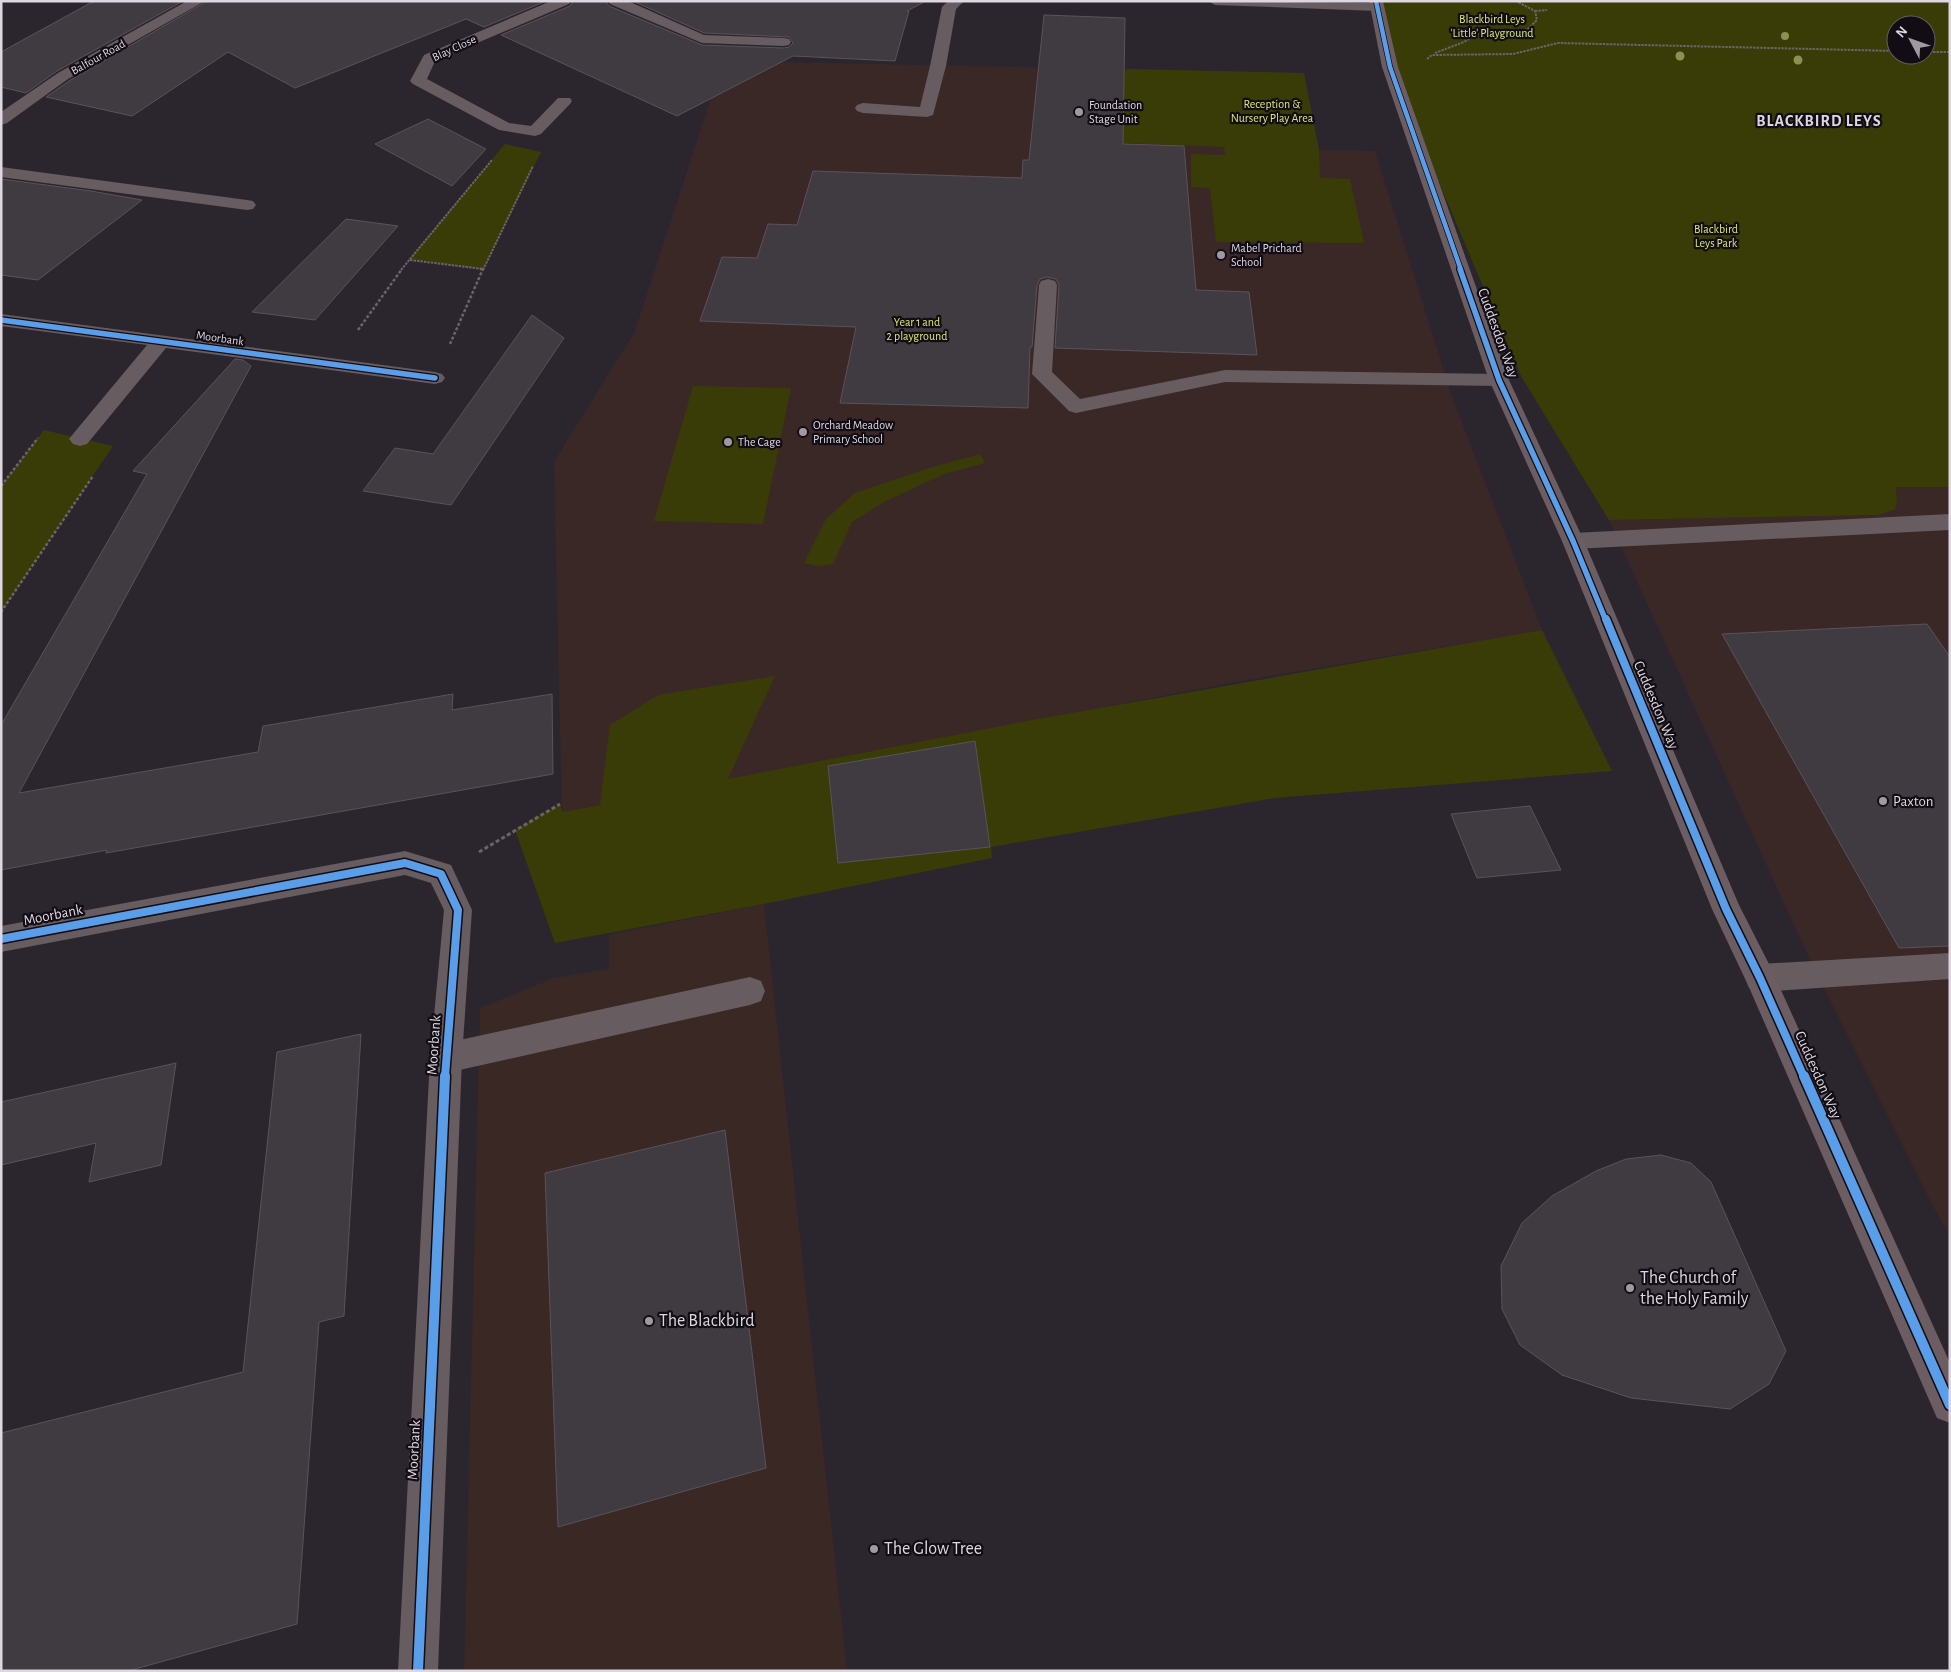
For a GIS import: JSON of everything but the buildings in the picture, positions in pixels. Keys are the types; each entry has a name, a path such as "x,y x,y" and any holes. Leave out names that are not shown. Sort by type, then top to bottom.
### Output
{"street":[{"name":"Balfour Road","path":"1,120 63,76 198,1"},
{"name":"Blay Close","path":"535,131 506,127 418,80 429,58 564,1"},
{"path":"615,1 702,39 784,42"},
{"path":"863,108 927,112 950,7 957,1"},
{"path":"1215,1 1376,4"},
{"name":"Cuddesdon Way","path":"1376,4 1390,67 1500,380 1573,541 1726,909 1760,978 1950,1405"},
{"path":"522,147 564,101"},
{"path":"1,172 247,205"},
{"path":"1048,285 1042,374 1076,406 1225,376 1500,380"},
{"name":"Moorbank","path":"1,320 435,378"},
{"path":"80,439 161,341"},
{"path":"1573,541 1950,522"},
{"name":"Moorbank","path":"1,939 405,863 441,874 458,910 446,1058 418,1671"},
{"path":"1760,978 1950,966"},
{"path":"446,1058 750,991"}],"path":[{"path":"1516,1 1535,12 1546,10"},
{"path":"1390,67 1418,67 1432,55 1464,42 1482,30 1507,33 1528,29 1537,20 1535,12"},
{"path":"1432,55 1513,54 1558,44 1886,51"},
{"path":"1936,52 1950,52"},
{"path":"332,365 409,260 505,144 541,152 483,269 435,378"},
{"path":"409,260 483,269"},
{"path":"1,486 44,430 113,446 1,612"},
{"path":"441,874 560,804"}],"shaded area":[{"name":"Orchard Meadow Primary School","path":"723,61 1304,73 1319,150 1375,151 1452,397 1542,630 1235,682 562,812 554,462 635,331"},
{"path":"1896,487 1950,487 1950,1235 1935,1210 1811,962 1609,520 1878,515 1897,501"},
{"path":"764,904 847,1671 464,1671 480,1008 554,978 609,969 609,935"}],"green space":[{"name":"Blackbird Leys Park","path":"1376,1 1950,1 1950,487 1896,487 1897,501 1895,509 1878,515 1609,520 1521,376 1390,67"},
{"name":"Reception & Nursery Play Area","path":"1127,69 1304,73 1319,150 1320,178 1350,179 1364,243 1216,242 1210,188 1191,187 1191,154 1225,155 1224,147 1123,143 1124,74"},
{"path":"505,144 541,152 483,269 409,259"},
{"name":"The Cage","path":"693,386 791,388 763,524 654,521"},
{"path":"44,430 113,446 1,612 1,486"},
{"path":"980,454 985,463 944,474 882,503 852,522 833,564 818,566 804,563 826,519 855,493 929,468"},
{"path":"1542,630 1612,771 1275,798 991,847 992,858 764,904 555,943 515,830 560,804 562,812 600,805 610,725 658,695 775,676 728,779 1032,720"}],"cycle path":[{"path":"1376,1 1390,67 1499,380 1573,541 1726,909 1760,978 1950,1405"},
{"path":"1,320 435,378"},
{"path":"1,939 405,863 441,874 458,910 446,1058 418,1671"}],"place":[{"name":"Foundation Stage Unit","path":"1079,112"},
{"name":"Mabel Prichard School","path":"1221,255"},
{"name":"Orchard Meadow Primary School","path":"803,432"},
{"name":"The Cage","path":"728,442"},
{"name":"Paxton","path":"1883,801"},
{"name":"The Church of the Holy Family","path":"1630,1288"},
{"name":"The Blackbird","path":"649,1321"},
{"name":"The Glow Tree","path":"874,1549"}],"district":[{"name":"BLACKBIRD LEYS","path":"1819,121"}],"park label":[{"name":"Blackbird Leys 'Little' Playground","path":"1492,26"},
{"name":"Year 1 and 2 playground","path":"917,329"}]}
